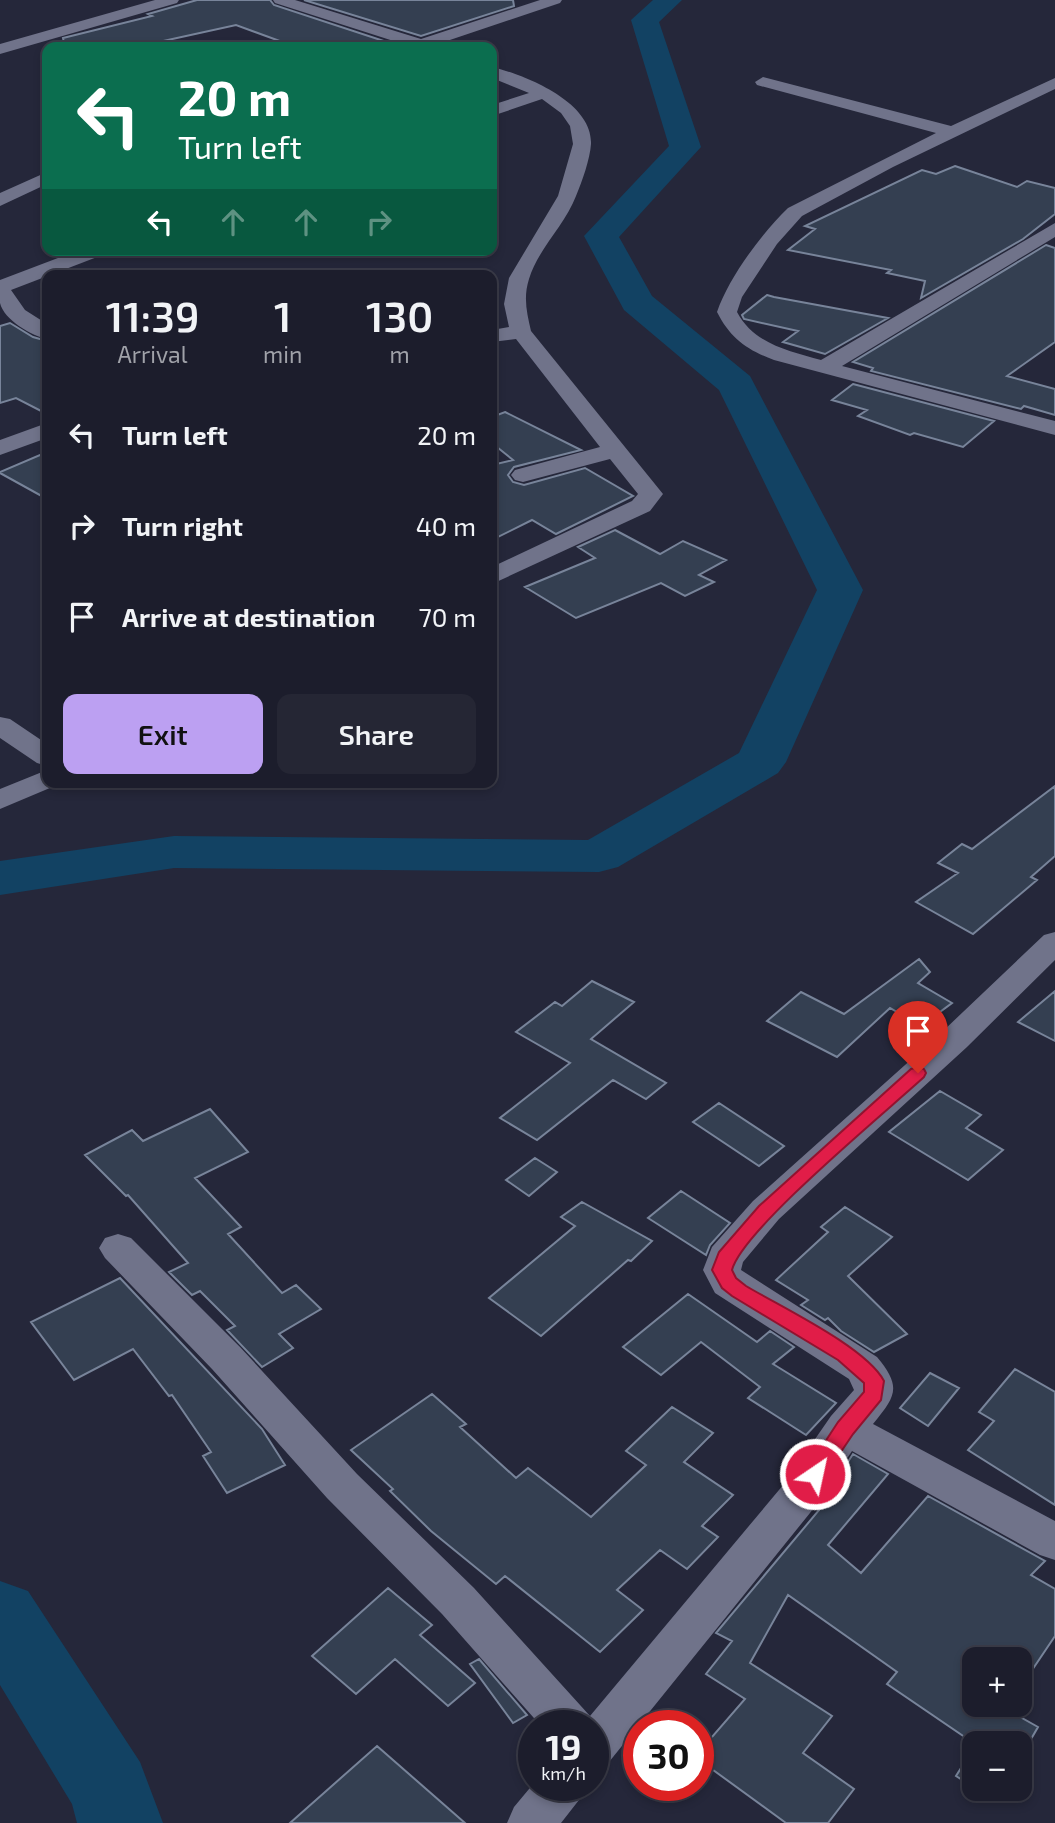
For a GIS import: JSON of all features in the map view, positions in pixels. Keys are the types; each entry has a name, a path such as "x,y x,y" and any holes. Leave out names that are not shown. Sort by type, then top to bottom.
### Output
{"street":[{"path":"0,49 172,0"},
{"path":"279,0 409,42"},
{"path":"433,42 555,0"},
{"path":"497,74 544,93 567,109 579,126 582,144 567,196 519,278 514,304 522,332 614,451 651,494 646,502 497,574"},
{"path":"763,82 953,132"},
{"path":"1055,83 887,163 795,212 778,228 732,298 727,312 732,325 744,338 764,348 824,368 1055,428"},
{"path":"497,109 544,93"},
{"path":"817,113 841,103"},
{"path":"0,200 42,179"},
{"path":"824,368 1055,229"},
{"path":"46,270 83,256"},
{"path":"42,272 0,288 8,317 42,331"},
{"path":"497,335 522,332"},
{"path":"0,448 42,432"},
{"path":"523,475 614,451"},
{"path":"0,725 42,754"},
{"path":"0,800 42,781"},
{"path":"609,1728 799,1496 845,1428 874,1394 874,1381 863,1368 729,1283 722,1270 725,1257 766,1210 956,1039 1055,942"},
{"path":"118,1248 217,1349 317,1459 458,1601 557,1710"},
{"path":"845,1428 1055,1542"},
{"path":"531,1823 549,1801"}],"building":[{"path":"197,0 270,0 274,5 387,42 282,42 236,25 159,42 64,42 63,38 152,16 148,14"},
{"path":"304,0 513,0 514,6 421,36"},
{"path":"955,166 1017,187 1027,181 1055,188 1055,214 1023,239 921,298 925,281 887,273 891,270 788,250 815,229 805,226 922,170 936,174"},
{"path":"1046,245 1055,248 1055,342 1007,376 1055,389 1055,415 871,371 873,368 853,362"},
{"path":"767,295 888,318 825,354 783,342 798,331 744,319 742,315"},
{"path":"10,323 42,340 42,411 16,398 0,403 0,326"},
{"path":"853,384 994,421 963,447 914,433 910,435 858,416 867,410 832,400"},
{"path":"505,412 581,450 514,467 508,475 513,482 524,485 585,468 633,496 556,534 532,520 497,538 497,464 513,460 497,447 497,415"},
{"path":"42,454 42,496 0,473"},
{"path":"615,530 660,554 683,541 726,560 699,575 714,582 685,596 661,583 576,618 525,587 595,558 578,547"},
{"path":"1055,786 1055,856 1031,877 1037,880 973,934 916,902 958,873 938,863 962,844 972,849"},
{"path":"919,959 930,972 918,983 952,1003 921,1026 890,1008 837,1057 767,1021 801,992 844,1014"},
{"path":"592,981 634,1002 591,1039 666,1083 646,1099 613,1080 537,1140 500,1118 570,1063 516,1032 555,1002 562,1006"},
{"path":"1055,991 1055,1041 1018,1022"},
{"path":"940,1091 981,1115 966,1128 1003,1150 968,1180 889,1132"},
{"path":"719,1103 784,1146 759,1166 693,1122"},
{"path":"210,1109 248,1152 195,1178 241,1227 228,1234 282,1293 296,1285 321,1309 279,1334 293,1348 262,1367 227,1330 235,1326 200,1291 192,1295 169,1272 188,1263 128,1195 85,1155 132,1130 143,1141"},
{"path":"535,1158 557,1172 529,1196 506,1180"},
{"path":"681,1191 730,1223 710,1245 706,1255 648,1218"},
{"path":"582,1202 652,1241 541,1336 489,1298 575,1226 561,1217"},
{"path":"845,1207 892,1237 848,1276 907,1334 874,1352 841,1331 828,1318 825,1320 801,1305 808,1300 776,1280 828,1232 821,1227"},
{"path":"120,1278 262,1429 285,1465 227,1493 203,1456 211,1452 172,1395 169,1396 133,1349 74,1380 31,1322"},
{"path":"688,1294 757,1342 770,1331 794,1347 773,1364 836,1403 806,1435 748,1398 760,1387 701,1342 661,1375 623,1347"},
{"path":"1015,1369 1055,1392 1055,1505 968,1450 994,1421 979,1412"},
{"path":"930,1373 959,1388 928,1426 900,1408"},
{"path":"432,1394 466,1424 460,1427 516,1478 528,1468 591,1517 646,1465 626,1451 672,1407 713,1433 684,1462 733,1495 702,1526 718,1537 687,1569 660,1550 617,1590 643,1610 600,1652 505,1576 496,1584 431,1531 390,1491 393,1489 351,1450"},
{"path":"853,1454 888,1474 828,1545 861,1573 928,1496 1045,1561 1031,1575 1055,1589 1055,1636 1032,1670 1032,1647 962,1647 962,1717 1020,1717 1038,1727 1032,1737 1032,1731 962,1731 962,1735 887,1684 897,1672 788,1595 750,1663 832,1716 803,1753 854,1789 828,1823 786,1823 714,1771 714,1735 745,1699 706,1674 732,1641 716,1633 840,1485 835,1482"},
{"path":"388,1588 432,1625 420,1635 475,1683 448,1706 395,1659 356,1694 312,1656"},
{"path":"479,1659 523,1710 518,1710 518,1720 513,1723 470,1664"},
{"path":"377,1746 465,1823 290,1823"},
{"path":"962,1767 962,1780 956,1776"}],"waterway":[{"path":"0,878 174,852 599,856 760,762 840,590 736,384 637,302 601,236 685,147 662,81 645,20 669,0"},
{"path":"0,1615 110,1790 120,1823"}],"route":[{"path":"815,1474 845,1428 874,1394 874,1381 863,1368 845,1355 729,1283 722,1270 725,1257 766,1210 918,1073"}]}
